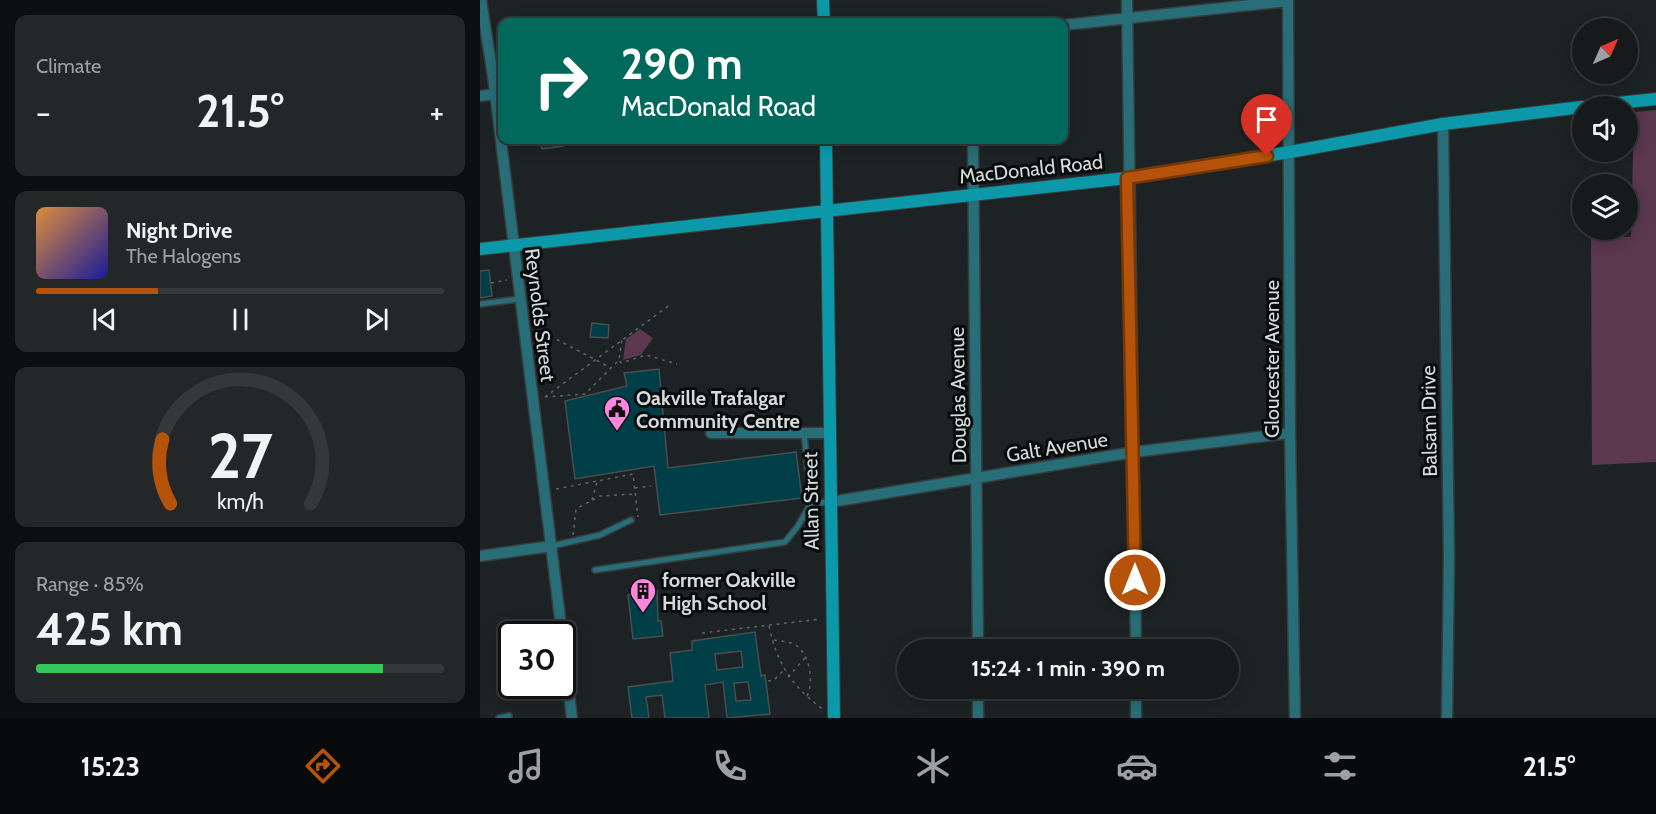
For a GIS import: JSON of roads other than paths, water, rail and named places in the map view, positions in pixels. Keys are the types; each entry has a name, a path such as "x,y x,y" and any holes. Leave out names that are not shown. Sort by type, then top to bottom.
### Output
{"street":[{"name":"Reynolds Street","path":"481,0 498,93"},
{"path":"823,0 824,18"},
{"path":"1127,0 1127,178 1136,639"},
{"path":"1068,25 1288,1"},
{"name":"Gloucester Avenue","path":"1288,1 1290,433 1295,718"},
{"path":"480,96 498,93"},
{"path":"1638,101 1656,99"},
{"name":"MacDonald Road","path":"480,249 1127,178 1290,152 1443,124 1572,108"},
{"name":"Balsam Drive","path":"1443,124 1449,556 1447,718"},
{"name":"Reynolds Street","path":"503,144 519,299 560,621"},
{"name":"Allan Street","path":"826,144 834,717"},
{"name":"Douglas Avenue","path":"973,144 978,639"},
{"path":"711,433 830,433"},
{"name":"Galt Avenue","path":"831,502 1134,452 1290,433"},
{"path":"480,556 552,546"},
{"name":"Reynolds Street","path":"570,699 572,718"},
{"path":"978,699 978,718"},
{"path":"1136,699 1136,718"}],"lane":[{"path":"480,304 519,299"},
{"path":"595,570 785,542 798,526 811,503 804,433"},
{"path":"811,503 831,502"},
{"path":"552,546 600,535 631,520"},
{"path":"499,718 509,716"}],"place":[{"name":"Oakville Trafalgar Community Centre","path":"617,432"},
{"name":"former Oakville High School","path":"643,614"}]}
